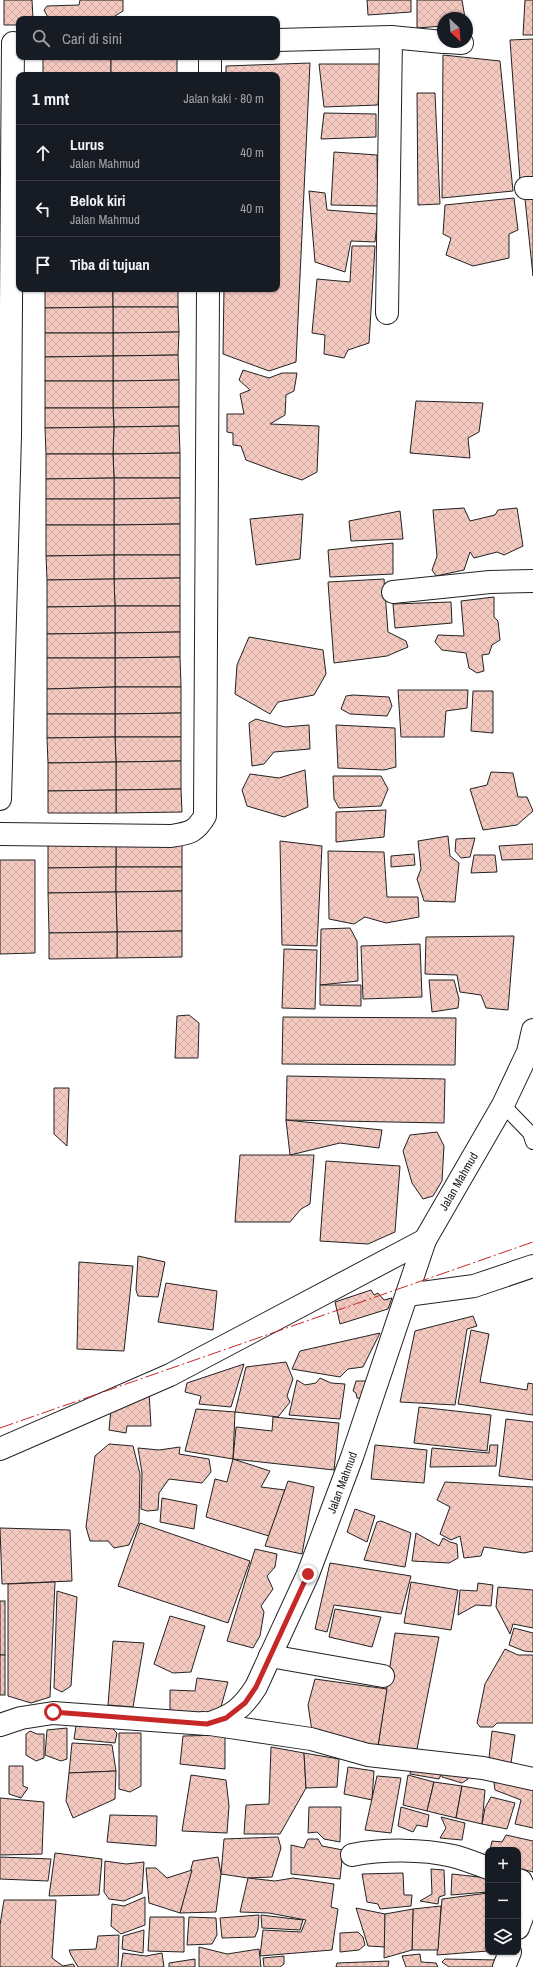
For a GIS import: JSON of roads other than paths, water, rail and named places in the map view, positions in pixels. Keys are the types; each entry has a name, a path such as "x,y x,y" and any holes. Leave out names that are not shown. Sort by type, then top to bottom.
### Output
{"street":[{"path":"280,40 391,37 437,41"},
{"path":"387,313 391,37"},
{"path":"0,799 10,436 11,43"},
{"path":"210,60 210,72"},
{"path":"0,834 171,836 190,833 198,828 204,816 208,292"},
{"path":"393,592 490,582 533,581"},
{"name":"Jalan Mahmud","path":"0,1724 20,1718 53,1712 202,1723 226,1718 245,1703 256,1687 308,1574 350,1464 425,1240 503,1105 528,1052 533,1030"},
{"path":"0,1449 170,1375 425,1240"},
{"path":"407,1295 474,1286 533,1266"},
{"path":"270,1656 383,1676"},
{"path":"202,1723 311,1739 368,1755 484,1768 533,1780"},
{"path":"352,1855 386,1851 436,1854 454,1856 485,1867"},
{"path":"521,1881 525,1890 527,1902 521,1919"},
{"path":"504,1967 509,1955"}],"lane":[{"path":"503,1105 530,1133 533,1142"}]}
